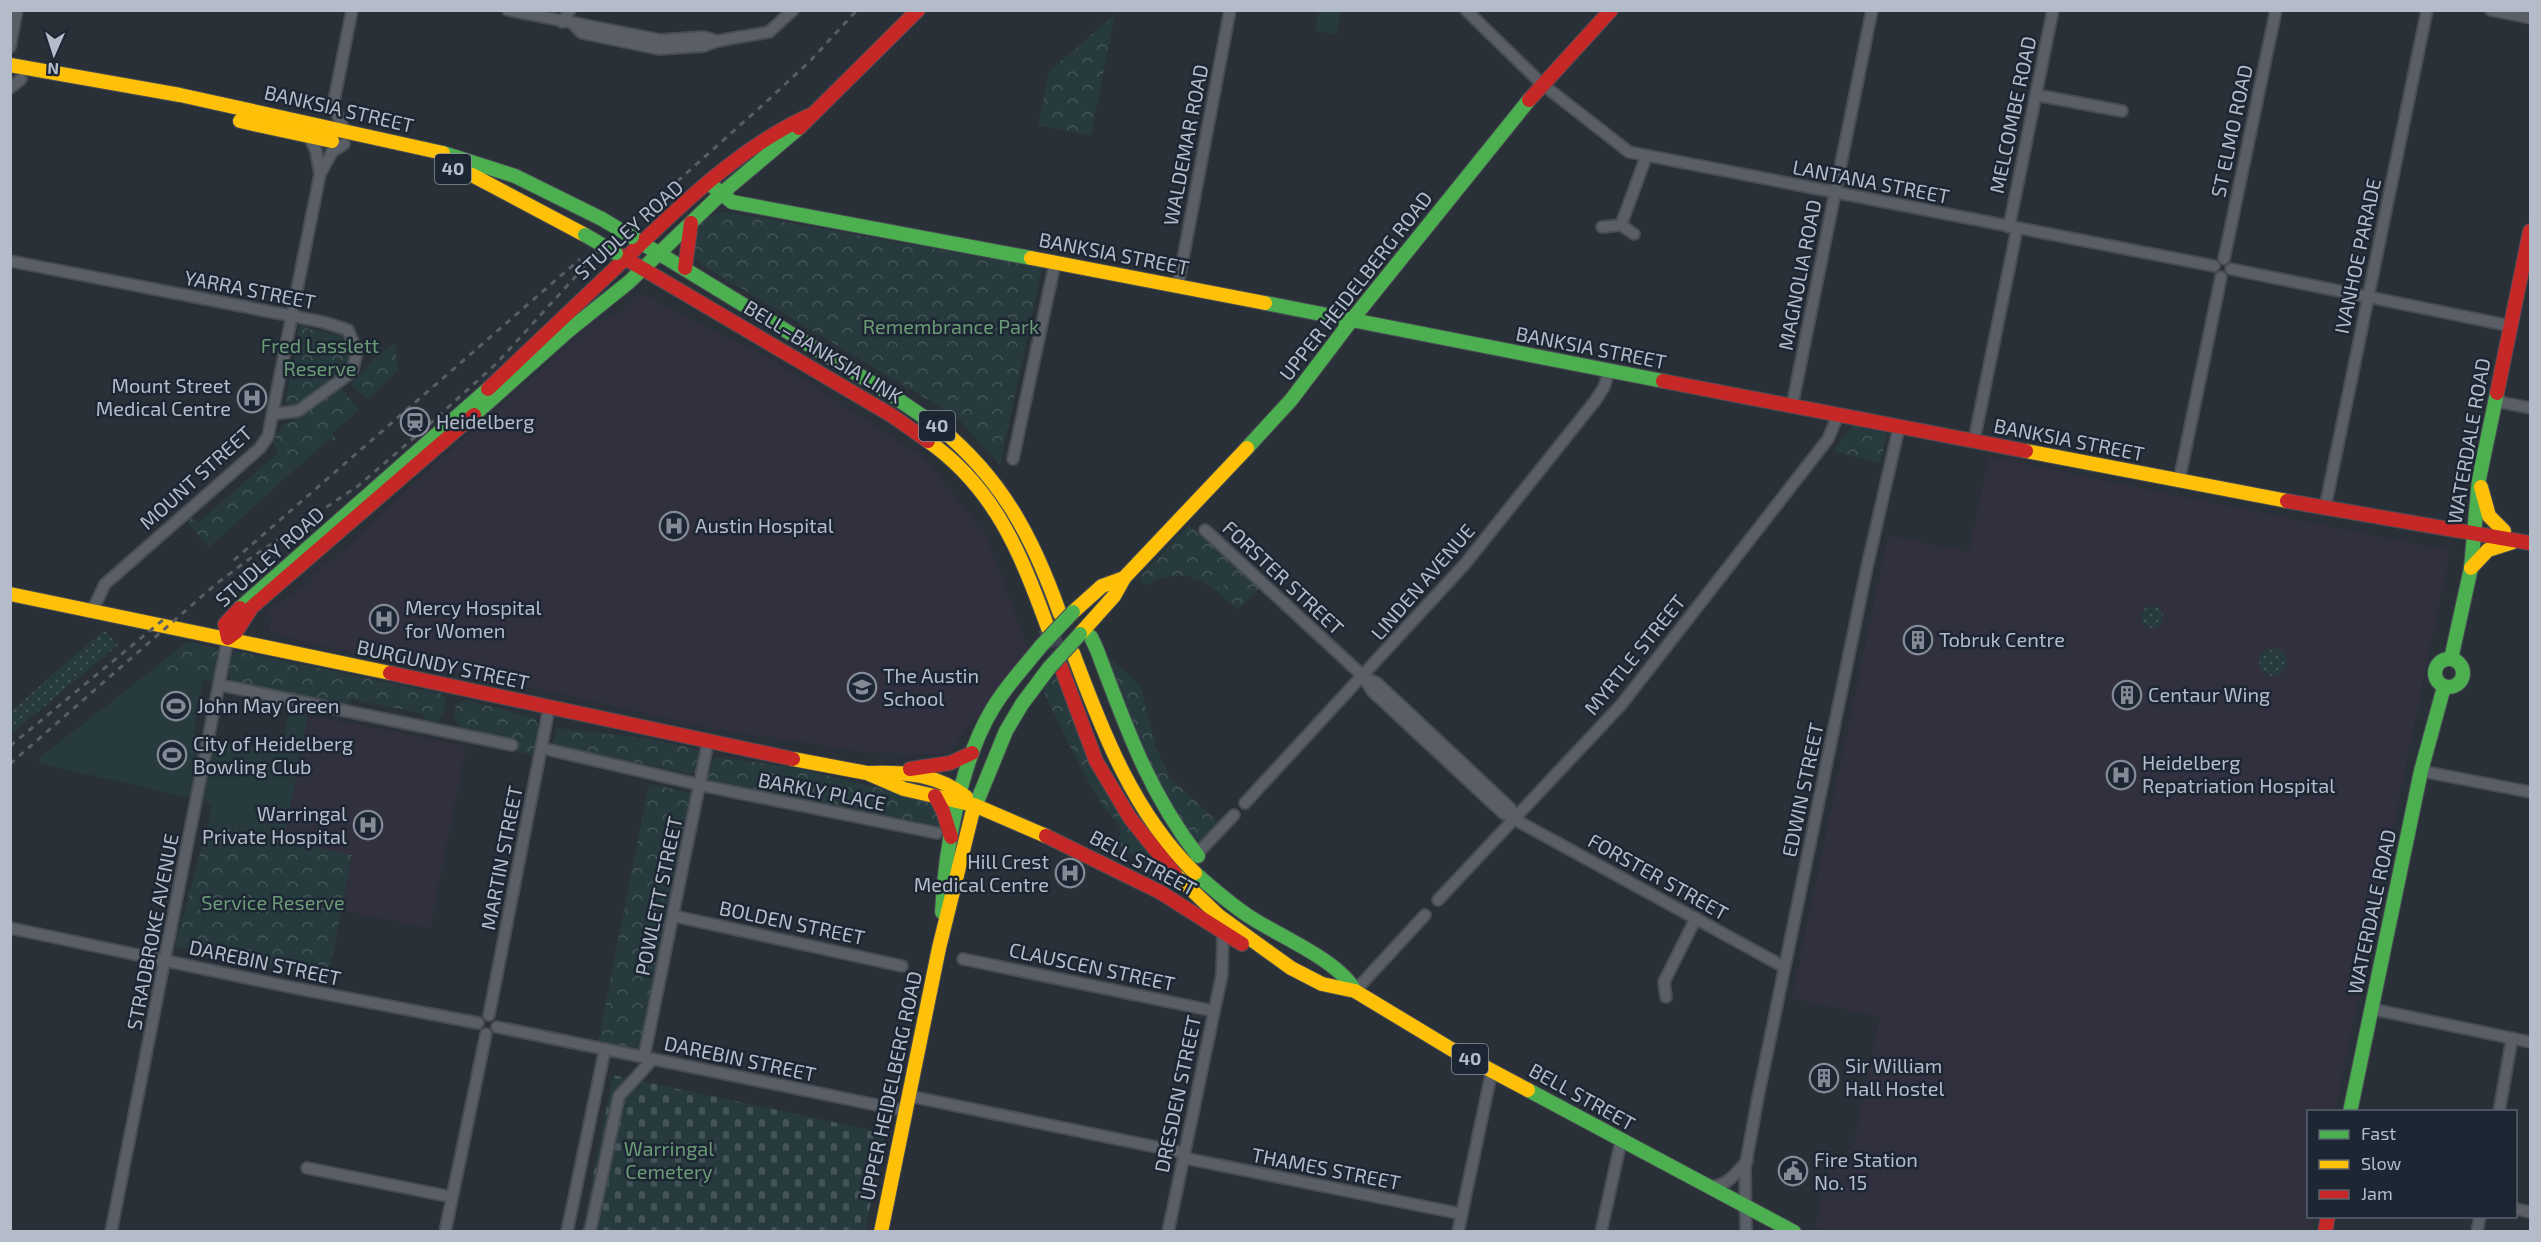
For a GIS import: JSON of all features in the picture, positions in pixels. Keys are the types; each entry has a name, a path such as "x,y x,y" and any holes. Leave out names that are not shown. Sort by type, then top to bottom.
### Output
{"main road":[{"name":"STUDLEY ROAD","path":"808,116 782,128 729,166 710,184 637,240 631,261 591,301 572,309 466,410 230,617 225,626 228,638 237,632 243,617 252,607 591,301 631,261 658,252 692,223 722,194 788,138 918,10"},
{"name":"UPPER HEIDELBERG ROAD","path":"881,1232 939,948 974,805 1006,731 1022,704 1055,668 1081,631 1118,592 1124,578 1187,514 1292,400 1351,321 1542,84 1611,10"},
{"name":"BANKSIA STREET","path":"10,65 84,76 345,137 492,166 549,189 637,240"},
{"name":"BANKSIA STREET","path":"14,82 90,90 311,129"},
{"name":"BANKSIA STREET","path":"345,137 472,175 631,261"},
{"name":"BANKSIA STREET","path":"710,184 732,202 1178,285 1351,321 2179,481 2523,542"},
{"path":"685,268 692,223"},
{"name":"WATERDALE ROAD","path":"2451,659 2471,568 2472,534 2479,479 2528,257 2530,231"},
{"name":"BELL–BANKSIA LINK","path":"637,240 941,428 991,478 1021,521 1067,613"},
{"name":"BELL–BANKSIA LINK","path":"631,261 907,424 948,455 983,493 1003,522 1052,628"},
{"path":"2479,479 2489,516 2504,531"},
{"name":"BANKSIA STREET","path":"2472,534 2504,531 2530,534"},
{"path":"2471,568 2488,550 2523,542"},
{"name":"UPPER HEIDELBERG ROAD","path":"939,948 943,890 959,796 972,753 998,700 1041,646 1052,628 1067,613 1111,580 1124,578"},
{"name":"BURGUNDY STREET","path":"10,594 228,638 708,742 867,773 904,789 935,796 959,796"},
{"path":"1089,596 1095,602 1109,602"},
{"path":"1052,628 1081,631 1091,637 1134,753 1172,823 1213,875 1251,910 1261,924"},
{"name":"40","path":"1073,653 1107,742 1125,778 1158,829 1206,883 1261,924"},
{"path":"2451,659 2459,663 2463,676 2454,686 2445,687 2435,676 2436,667 2442,661 2451,659"},
{"name":"40","path":"1055,668 1096,760 1141,834 1200,901 1245,937 1279,960"},
{"name":"WATERDALE ROAD","path":"2350,1110 2421,771 2445,687"},
{"path":"892,771 946,764 972,753"},
{"name":"BURGUNDY STREET","path":"867,773 892,771 942,780 959,796 974,805"},
{"path":"935,796 943,811 952,841"},
{"name":"BELL STREET","path":"974,805 1008,818 1160,892 1248,948 1279,960 1327,987 1355,992 1450,1049 1794,1232"},
{"path":"968,829 981,822 1008,818"},
{"name":"BELL STREET","path":"1261,924 1339,970 1351,983 1355,992"}],"street":[{"path":"10,47 17,10"},
{"path":"345,137 333,106 352,10"},
{"path":"508,10 574,25 582,33 659,49 704,46 717,41 769,33 793,10"},
{"path":"561,22 570,10"},
{"name":"WALDEMAR ROAD","path":"1178,285 1230,10"},
{"name":"LANTANA STREET","path":"1466,10 1542,84 1629,152 2214,266"},
{"name":"MAGNOLIA ROAD","path":"1792,406 1872,10"},
{"name":"MELCOMBE ROAD","path":"1974,441 2053,10"},
{"name":"ST ELMO ROAD","path":"2224,259 2276,10"},
{"name":"IVANHOE PARADE","path":"2325,508 2427,10"},
{"path":"2491,10 2530,18"},
{"path":"2036,95 2122,111"},
{"path":"311,129 333,106"},
{"name":"MOUNT STREET","path":"311,129 320,174"},
{"name":"MOUNT STREET","path":"92,611 105,584 260,448 269,434 320,174 330,154 345,137"},
{"path":"1621,225 1646,157"},
{"path":"1602,227 1621,225 1634,234"},
{"path":"2222,277 2215,272 2214,266 2217,262 2224,259 2229,262 2232,269"},
{"name":"YARRA STREET","path":"10,261 292,316 339,326 350,333 357,352 352,372 300,410 273,414"},
{"path":"1013,459 1055,262"},
{"path":"2232,269 2511,326"},
{"path":"2222,277 2229,274 2232,269"},
{"path":"2179,481 2222,277"},
{"name":"LINDEN AVENUE","path":"1245,803 1465,564 1595,401 1604,387 1609,371"},
{"path":"2495,401 2530,408"},
{"name":"MYRTLE STREET","path":"1438,900 1621,705 1828,439 1838,415"},
{"name":"EDWIN STREET","path":"1746,1232 1746,1161 1784,967 1899,427"},
{"name":"FORSTER STREET","path":"1205,530 1363,676 1377,683 1510,808 1515,818 1784,967"},
{"name":"STRADBROKE AVENUE","path":"111,1232 228,638"},
{"path":"220,685 512,745"},
{"name":"MARTIN STREET","path":"489,1015 549,708"},
{"name":"POWLETT STREET","path":"648,1058 708,742"},
{"path":"542,748 700,784"},
{"path":"2421,771 2530,792"},
{"name":"BARKLY PLACE","path":"700,784 937,833"},
{"path":"1196,855 1234,814"},
{"path":"1355,992 1425,915"},
{"name":"BOLDEN STREET","path":"674,916 902,966"},
{"path":"1666,997 1664,982 1696,918"},
{"name":"DAREBIN STREET","path":"10,928 295,988 478,1023"},
{"name":"DRESDEN STREET","path":"1168,1232 1224,963 1223,932"},
{"path":"1224,963 1235,951 1248,948"},
{"name":"CLAUSCEN STREET","path":"963,959 1214,1011"},
{"path":"2372,1009 2530,1042"},
{"path":"489,1015 495,1018 497,1027 495,1032 486,1034 479,1029 478,1023 483,1016 489,1015"},
{"name":"DAREBIN STREET","path":"497,1027 906,1111"},
{"path":"445,1232 486,1034"},
{"path":"2499,1110 2512,1038"},
{"path":"567,1232 605,1049"},
{"path":"590,1232 618,1096 648,1058"},
{"path":"1458,1232 1492,1070"},
{"name":"THAMES STREET","path":"909,1096 1462,1214"},
{"path":"1601,1232 1621,1141"},
{"path":"1707,1186 1717,1187 1729,1181 1746,1161"},
{"path":"307,1168 452,1197"}],"shaded area":[{"name":"Austin Hospital","path":"637,292 746,346 811,384 924,459 985,533 1028,649 949,753 936,755 870,753 711,728 547,691 314,644 269,632 271,621 269,610 312,581 310,577 354,542 376,518 593,323 618,315"},
{"name":"Heidelberg Repatriation Hospital","path":"1989,457 2450,551 2335,1110 2307,1110 2307,1218 2313,1218 2310,1231 1828,1231 1816,1225 1831,1154 1851,1157 1880,1017 1792,998 1888,536 1969,552"},
{"name":"Warringal Private Hospital","path":"308,715 466,746 430,928 341,910 352,855 279,840 284,839"}],"green space":[{"path":"1319,11 1341,11 1336,34 1315,30"},
{"path":"1115,14 1091,135 1038,125 1049,72"},
{"name":"Remembrance Park","path":"728,212 1042,268 1000,465 957,417 702,265 692,253 698,229 705,219"},
{"name":"Fred Lasslett Reserve","path":"306,326 308,329 337,335 343,334 349,347 350,357 346,367 332,381 304,401 290,406 284,400 296,349 294,346 299,327"},
{"path":"395,344 398,370 368,400 351,385 378,355"},
{"path":"341,388 359,410 332,433 336,439 334,441 330,438 209,547 187,522 193,517 198,523 279,452 272,443 283,425 298,418"},
{"path":"1853,426 1887,433 1880,463 1833,451"},
{"path":"1189,525 1260,587 1238,610 1207,584 1196,579 1172,576 1146,586 1139,578"},
{"path":"1220,566 1231,577 1220,589 1208,579"},
{"path":"2152,606 2160,609 2163,617 2160,625 2152,628 2144,625 2141,617 2144,609"},
{"path":"104,630 118,645 11,734 11,711"},
{"path":"192,642 217,649 219,656 215,682 151,671 186,643"},
{"path":"2273,648 2283,652 2287,662 2283,672 2273,676 2263,672 2259,662 2263,652"},
{"path":"236,651 442,694 446,699 444,712 438,721 424,721 425,714 351,699 349,707 239,684 231,680 229,673 230,661"},
{"path":"1105,654 1140,685 1156,747 1171,779 1219,823 1200,843 1174,821"},
{"name":"City of Heidelberg Bowling Club","path":"151,671 203,680 193,734 281,752 289,712 308,715 284,839 208,824 212,803 38,763 39,758"},
{"path":"1056,675 1176,888 1174,891 1147,876 1140,858 1115,843 1121,834 1119,825 1102,804 1086,776 1042,688"},
{"path":"466,700 535,718 539,729 533,755 514,751 516,740 460,727 455,719 454,711 458,704"},
{"path":"557,728 649,739 693,748 699,752 697,770 691,774 557,746 553,742"},
{"path":"716,757 796,768 925,799 933,803 945,838 707,782 711,763"},
{"path":"649,784 692,793 639,1051 598,1042"},
{"name":"Service Reserve","path":"208,824 352,855 328,978 175,946"},
{"name":"Warringal Cemetery","path":"613,1075 885,1133 865,1231 582,1232"}],"tunnel":[{"path":"1048,628 1061,667"}],"railway":[{"path":"10,764 216,584 358,486 423,430 496,364 596,254 811,60 857,10"},
{"path":"234,560 580,259"},
{"path":"10,746 163,620"}],"traffic: fast":[{"path":"1247,448 1291,400 1351,321 1529,100"},
{"path":"474,415 568,331 629,282 722,193 799,128"},
{"path":"443,153 515,176 602,219"},
{"path":"710,184 732,202 1031,258"},
{"path":"602,219 632,237"},
{"path":"585,235 616,253"},
{"path":"632,237 890,394 940,428"},
{"path":"1265,303 1663,381"},
{"path":"240,608 488,389"},
{"path":"2451,659 2471,568 2479,479 2497,393"},
{"path":"1041,646 1073,612"},
{"path":"1083,631 1091,637 1097,650 1128,731 1151,782 1180,832 1198,856"},
{"path":"1049,668 1080,634"},
{"path":"942,912 956,807 972,754 981,730 998,700 1041,646"},
{"path":"2449,659 2459,663 2463,673 2459,683 2449,687 2439,683 2435,673 2439,663 2449,659"},
{"path":"972,814 1006,731 1022,704 1049,668"},
{"path":"2350,1110 2421,771 2444,687"},
{"path":"1195,873 1243,912 1323,959 1336,969 1355,991"},
{"path":"1528,1090 1794,1232"}],"traffic: slow":[{"path":"10,65 180,95 443,153"},
{"path":"240,121 332,141"},
{"path":"448,167 472,175 585,235"},
{"path":"1031,258 1265,303"},
{"path":"940,428 982,468 1014,512 1039,560 1060,614"},
{"path":"928,441 951,459 971,480 1003,524 1027,574 1048,628"},
{"path":"1080,634 1114,596 1124,578 1247,448"},
{"path":"2026,451 2287,501"},
{"path":"2481,487 2489,516 2504,531"},
{"path":"2471,568 2488,550 2513,542"},
{"path":"1073,612 1102,586 1124,578"},
{"path":"10,594 390,673"},
{"path":"1073,653 1108,741 1137,798 1173,850 1195,873"},
{"path":"793,759 867,773 904,789 974,805 1046,836"},
{"path":"870,773 921,776 944,783 966,797"},
{"path":"881,1232 939,948 972,814"},
{"path":"1175,874 1219,916 1291,968 1322,984 1355,991 1451,1049 1528,1090"}],"traffic: jam":[{"path":"799,128 918,10"},
{"path":"1529,100 1611,10"},
{"path":"488,389 712,178 758,144 808,116"},
{"path":"685,268 691,223"},
{"path":"2497,393 2530,231"},
{"path":"616,253 891,415 928,441"},
{"path":"1663,381 2026,451"},
{"path":"240,608 225,624 228,638 236,632 252,607 474,415"},
{"path":"2287,501 2530,543"},
{"path":"1061,667 1096,761 1130,818 1175,874"},
{"path":"390,673 793,759"},
{"path":"910,769 950,763 972,753"},
{"path":"935,796 943,811 951,837"},
{"path":"1046,836 1160,892 1242,944"},
{"path":"2325,1232 2328,1218"}],"place":[{"name":"Mount Street Medical Centre","path":"252,398"},
{"name":"Heidelberg","path":"415,422"},
{"name":"Austin Hospital","path":"674,526"},
{"name":"Mercy Hospital for Women","path":"384,619"},
{"name":"Tobruk Centre","path":"1918,640"},
{"name":"The Austin School","path":"862,687"},
{"name":"Centaur Wing","path":"2127,695"},
{"name":"John May Green","path":"176,706"},
{"name":"City of Heidelberg Bowling Club","path":"172,755"},
{"name":"Heidelberg Repatriation Hospital","path":"2121,775"},
{"name":"Warringal Private Hospital","path":"368,825"},
{"name":"Hill Crest Medical Centre","path":"1070,873"},
{"name":"Sir William Hall Hostel","path":"1824,1078"},
{"name":"Fire Station No. 15","path":"1793,1171"}]}
